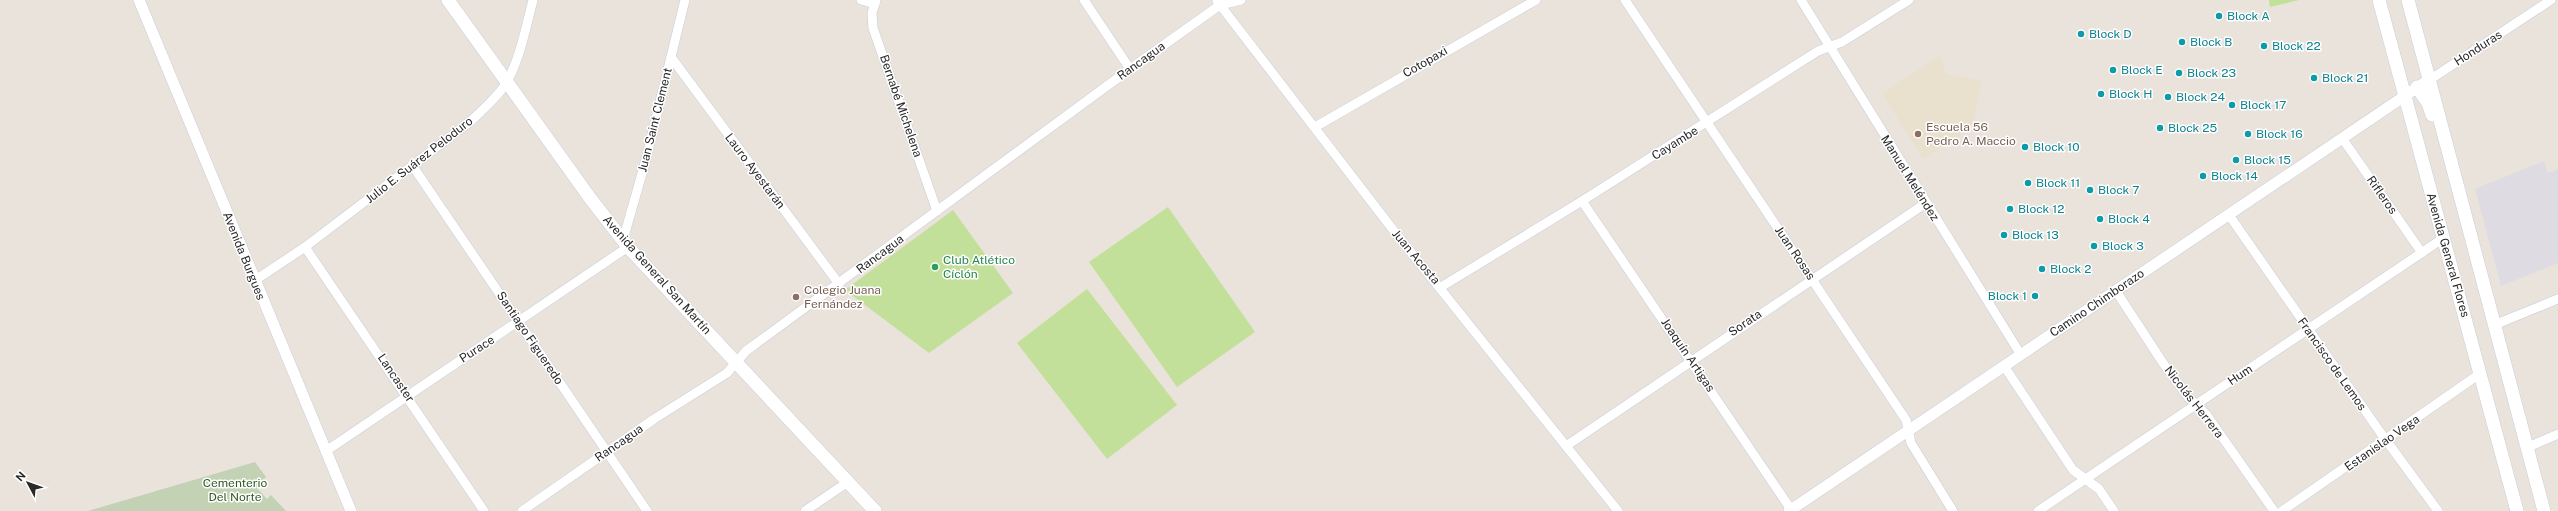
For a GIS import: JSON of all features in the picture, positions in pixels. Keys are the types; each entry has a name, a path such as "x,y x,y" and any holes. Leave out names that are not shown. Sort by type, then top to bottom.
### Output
{"main road":[{"name":"Avenida General San Martín","path":"448,0 508,81 590,198 625,244 875,511"},
{"name":"Avenida General Flores","path":"2380,0 2442,239 2481,373 2517,511"},
{"path":"2408,0 2431,79 2526,448 2544,511"},
{"path":"2417,87 2428,103 2452,190 2465,211"}],"street":[{"name":"Avenida Burgues","path":"139,0 254,281 351,511"},
{"name":"Julio E. Suárez Peloduro","path":"254,281 305,247 471,121 508,81 520,50 533,0"},
{"name":"Juan Saint Clement","path":"625,244 685,0"},
{"path":"861,0 875,2"},
{"path":"1084,0 1130,68"},
{"name":"Rancagua","path":"522,511 607,452 727,373 746,351 937,212 1218,2 1241,0"},
{"name":"Cotopaxi","path":"1315,127 1536,0"},
{"name":"Juan Rosas","path":"1625,0 1906,420 1911,443 1953,511"},
{"name":"Manuel Meléndez","path":"1801,0 2021,355"},
{"name":"Cayambe","path":"1440,287 1582,201 1818,51 1842,42 1909,0"},
{"name":"Honduras","path":"2405,94 2431,79 2551,0"},
{"name":"Bernabé Michelena","path":"875,2 872,13 873,28 937,212"},
{"name":"Juan Acosta","path":"1218,2 1394,231 1618,511"},
{"name":"Lauro Ayestarán","path":"671,57 839,284"},
{"name":"Camino Chimborazo","path":"1791,510 2229,215 2405,94"},
{"name":"Rifleros","path":"2342,138 2422,253"},
{"name":"Santiago Figueredo","path":"412,165 647,511"},
{"name":"Joaquín Artigas","path":"1582,201 1692,360 1791,510"},
{"name":"Sorata","path":"1566,446 1812,278 1926,203"},
{"name":"Francisco de Lemos","path":"2229,215 2380,432 2388,440 2438,511"},
{"name":"Hum","path":"2038,511 2442,239"},
{"name":"Purace","path":"326,451 407,395 519,322 625,244"},
{"name":"Lancaster","path":"305,247 407,395 484,511"},
{"name":"Nicolás Herrera","path":"2116,291 2163,363 2196,405 2206,414 2274,511"},
{"path":"2494,325 2558,299"},
{"path":"2004,366 2073,470 2099,489 2114,511"},
{"name":"Estanislao Vega","path":"2282,511 2388,440 2481,373"},
{"path":"2526,448 2558,434"},
{"path":"805,511 848,482"}],"shaded area":[{"path":"1940,56 1946,74 1982,81 1972,128 1923,159 1882,93"},
{"path":"2544,161 2548,173 2558,169 2558,263 2501,286 2475,189"}],"green space":[{"path":"2269,0 2299,0 2270,7"},
{"path":"1168,207 1255,332 1177,387 1089,262"},
{"name":"Club Atlético Cíclón","path":"953,210 1013,293 929,353 845,290"},
{"path":"1087,289 1177,405 1107,459 1017,343"},
{"name":"Cementerio Del Norte","path":"255,462 266,477 256,487 267,499 271,495 286,511 88,511"}],"place":[{"name":"Block A","path":"2219,16"},
{"name":"Block D","path":"2081,34"},
{"name":"Block B","path":"2182,42"},
{"name":"Block 22","path":"2264,46"},
{"name":"Block E","path":"2113,70"},
{"name":"Block 23","path":"2179,73"},
{"name":"Block 21","path":"2314,78"},
{"name":"Block H","path":"2101,94"},
{"name":"Block 24","path":"2168,97"},
{"name":"Block 17","path":"2232,105"},
{"name":"Block 25","path":"2160,128"},
{"name":"Escuela 56 Pedro A. Maccio","path":"1918,134"},
{"name":"Block 16","path":"2248,134"},
{"name":"Block 10","path":"2025,147"},
{"name":"Block 15","path":"2236,160"},
{"name":"Block 14","path":"2203,176"},
{"name":"Block 11","path":"2028,183"},
{"name":"Block 7","path":"2090,190"},
{"name":"Block 12","path":"2010,209"},
{"name":"Block 4","path":"2100,219"},
{"name":"Block 13","path":"2004,235"},
{"name":"Block 3","path":"2094,246"},
{"name":"Club Atlético Cíclón","path":"935,267"},
{"name":"Block 2","path":"2042,269"},
{"name":"Block 1","path":"2035,296"},
{"name":"Colegio Juana Fernández","path":"796,297"}]}
